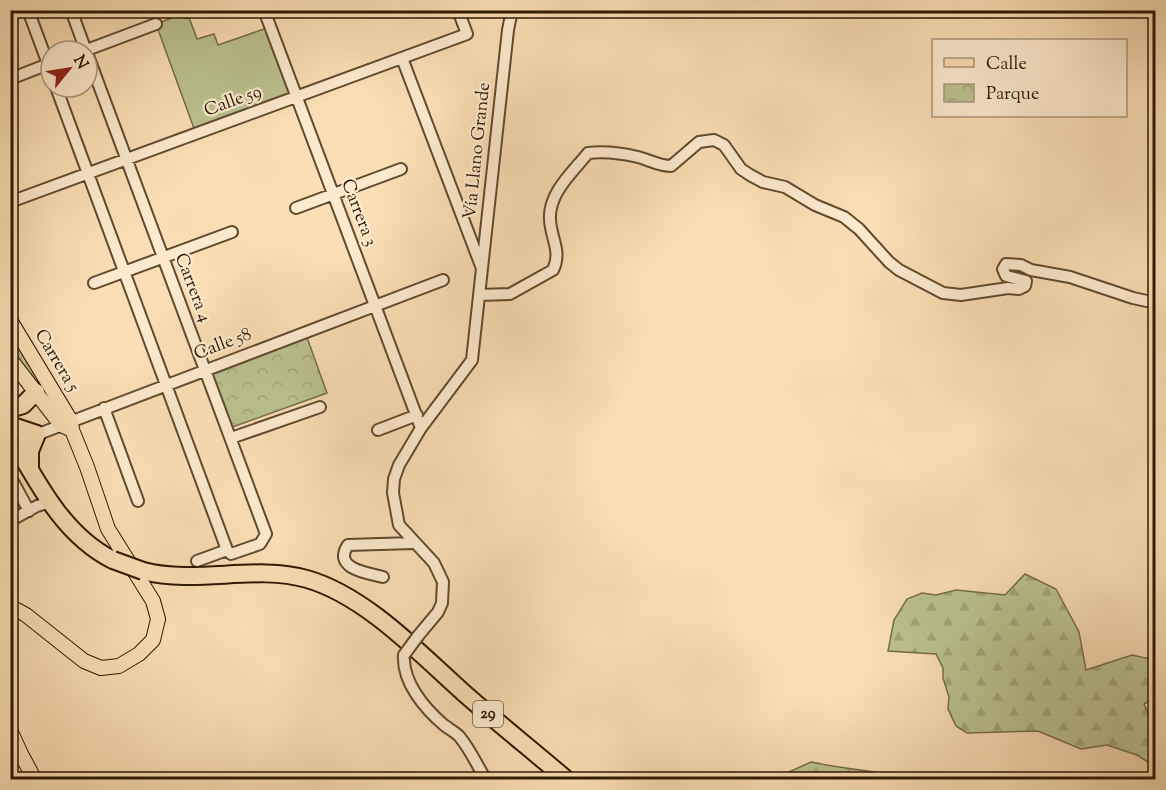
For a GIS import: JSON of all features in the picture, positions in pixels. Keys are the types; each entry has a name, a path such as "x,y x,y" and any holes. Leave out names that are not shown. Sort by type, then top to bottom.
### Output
{"highway":[{"path":"10,409 23,405 36,392"},
{"path":"10,425 37,434 30,451 30,470"},
{"name":"29","path":"13,439 51,502 73,532 86,544 112,560 143,571 171,577 280,574 306,579 345,594 365,608 567,780"}],"main road":[{"name":"Carrera 5","path":"10,320 68,425"},
{"name":"Carrera 5","path":"10,359 36,392 68,425"},
{"path":"10,610 17,610 26,615 84,662 101,668 119,666 139,654 153,640 158,619 153,601 108,530 87,467 68,425"},
{"path":"10,730 35,780"}],"street":[{"path":"28,10 39,39"},
{"name":"Carrera 4","path":"71,10 82,39"},
{"name":"Carrera 3","path":"264,10 421,428"},
{"name":"Calle 59","path":"10,202 466,34 458,10"},
{"name":"Vía Llano Grande","path":"486,780 465,744 456,733 431,713 420,699 404,668 404,655 438,612 444,591 440,573 434,564 399,525 393,494 394,479 399,465 421,428 472,360 510,10"},
{"path":"99,46 156,24"},
{"path":"402,58 482,269"},
{"path":"10,78 39,70"},
{"name":"Carrera 4","path":"99,85 266,534 260,544 231,554 228,550"},
{"path":"60,99 228,550 197,561"},
{"path":"479,295 510,294 553,270 558,256 549,220 552,202 560,187 588,153 605,151 671,166 699,142 714,140 724,145 741,169 763,182 784,187 815,205 844,217 899,270 943,293 961,295 1008,288 1019,289 1025,286 1026,281 1005,276 1003,269 1006,264 1070,277 1155,303"},
{"path":"296,208 401,169"},
{"path":"93,283 232,232"},
{"name":"Calle 58","path":"13,439 68,425 104,408 443,279"},
{"path":"231,438 320,407"},
{"path":"104,408 138,501"},
{"path":"378,430 417,416"},
{"path":"10,476 30,511"},
{"path":"10,521 37,506 51,502"},
{"path":"383,577 349,567 345,560 345,549 348,545 413,543"}],"green space":[{"path":"187,12 197,39 214,34 218,45 270,27 296,97 196,134 156,24"},
{"path":"10,320 71,421 61,425 11,359"},
{"path":"305,332 327,393 227,429 205,369"},
{"path":"1025,574 1056,589 1079,632 1086,670 1132,655 1155,660 1155,697 1144,704 1155,733 1151,764 1137,755 1107,745 1081,749 1038,731 967,733 956,726 948,709 949,697 943,678 943,668 936,654 888,651 894,620 907,599 922,593 936,595 956,590 1005,595"},
{"path":"811,762 928,779 779,779 782,775"}]}
